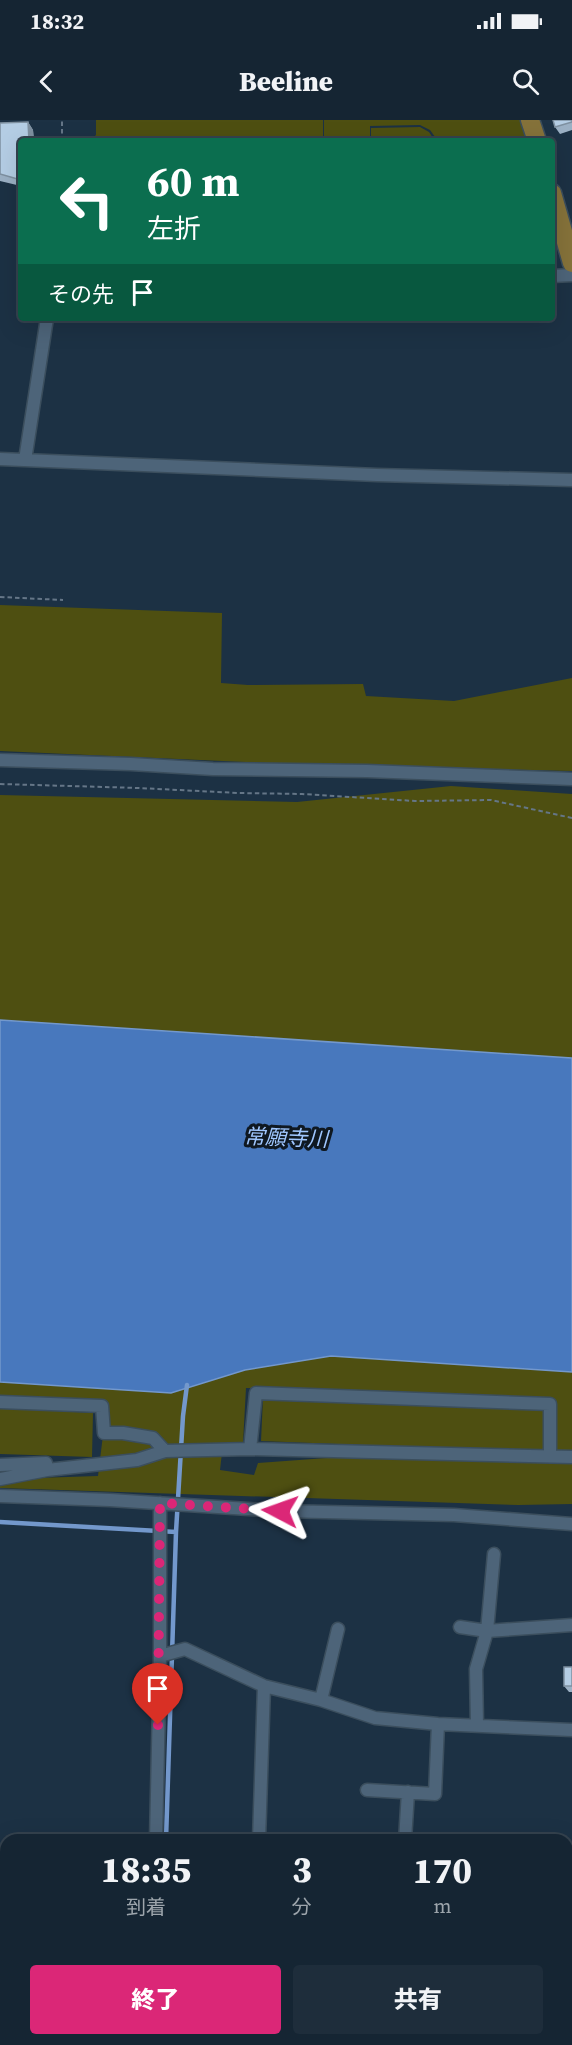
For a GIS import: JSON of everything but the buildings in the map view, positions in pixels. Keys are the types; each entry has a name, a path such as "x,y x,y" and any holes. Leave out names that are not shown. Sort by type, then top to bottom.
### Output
{"main road":[{"path":"530,120 536,138"},
{"path":"555,204 572,263"}],"street":[{"path":"555,276 572,275"},
{"path":"25,460 47,321"},
{"path":"0,459 377,475 572,480"},
{"path":"0,760 132,764 213,770 367,771 572,779"},
{"path":"250,1449 256,1393 550,1404 550,1456"},
{"path":"0,1402 102,1406 104,1433 123,1433 153,1438 165,1451"},
{"path":"0,1479 47,1470 137,1460 165,1451 250,1449 572,1457"},
{"path":"0,1465 46,1463 47,1470"},
{"path":"0,1496 280,1511 454,1515 572,1524"},
{"path":"156,1834 160,1503"},
{"path":"477,1725 476,1669 487,1631 494,1554"},
{"path":"460,1627 487,1631 572,1625"},
{"path":"321,1700 338,1629"},
{"path":"160,1656 185,1649 264,1686 321,1700 375,1718 438,1725 572,1730"},
{"path":"259,1834 264,1686"},
{"path":"367,1790 435,1794 438,1725"},
{"path":"405,1834 408,1792"}],"path":[{"path":"62,120 62,138"},
{"path":"0,597 63,600"},
{"path":"0,784 302,794 416,801 491,800 572,818"}],"shaded area":[{"path":"96,120 323,120 323,138 92,138 96,135"},
{"path":"324,120 522,120 527,138 436,138 430,130 420,125 370,126 370,138 324,138"},
{"path":"420,127 429,132 433,138 371,138 371,128"},
{"path":"0,605 222,613 221,683 248,685 363,684 366,696 454,701 572,678 572,771 289,764 0,751"},
{"path":"451,786 572,794 572,1058 0,1021 0,795 297,802"},
{"path":"331,1356 572,1372 572,1450 557,1450 554,1398 246,1388 243,1443 223,1444 220,1470 254,1475 258,1463 340,1457 443,1458 572,1464 572,1504 518,1505 0,1488 0,1486 36,1478 98,1476 107,1402 0,1397 0,1382 171,1393 245,1370"},
{"path":"263,1398 543,1408 544,1452 261,1441"},
{"path":"0,1408 93,1413 92,1457 0,1454"}],"water":[{"name":"常願寺川","path":"0,1020 572,1058 572,1372 331,1356 245,1370 171,1393 0,1382"}],"waterway":[{"path":"166,1834 176,1532 187,1385"},
{"path":"0,1522 176,1532"}],"route":[{"path":"158,1725 160,1503 280,1511"}]}
